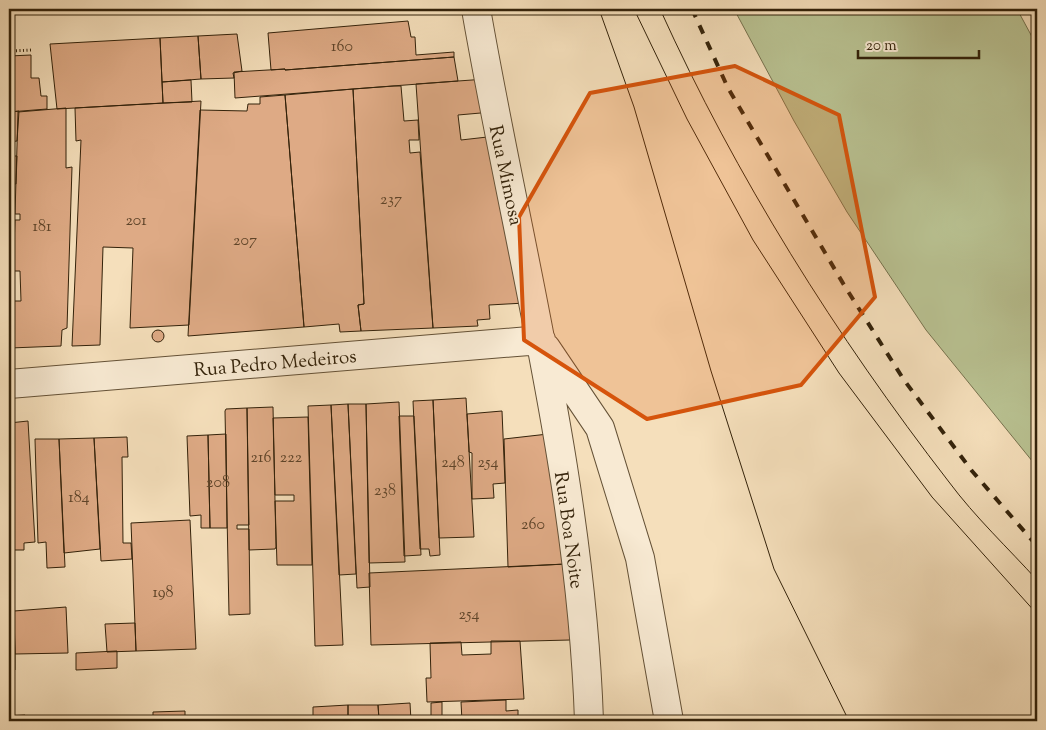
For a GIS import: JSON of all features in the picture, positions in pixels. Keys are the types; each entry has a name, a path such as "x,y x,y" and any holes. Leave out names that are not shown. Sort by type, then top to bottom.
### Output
{"street":[{"name":"Rua Mimosa","path":"476,9 498,134 541,340"},
{"name":"Rua Pedro Medeiros","path":"9,384 541,340"},
{"name":"Rua Boa Noite","path":"541,340 563,473 586,653 589,721"},
{"path":"541,340 600,428 640,558 669,721"}],"path":[{"path":"9,51 33,50"}],"highlighted area":[{"path":"735,66 839,115 875,297 801,385 647,419 524,340 519,217 590,93"}],"green space":[{"path":"734,9 1017,9 1037,46 1037,467 926,330 847,212 794,121"}],"building":[{"path":"408,21 411,37 415,37 416,55 454,52 454,57 271,70 268,33"},
{"path":"237,34 242,71 233,73 234,78 201,79 198,36"},
{"path":"198,36 201,79 162,82 160,38"},
{"path":"160,38 163,103 57,109 50,44"},
{"path":"31,55 31,78 39,78 41,96 47,96 47,109 9,112 9,56"},
{"path":"454,57 458,81 235,98 234,72"},
{"path":"486,79 492,112 458,115 461,140 496,136 525,303 489,305 490,319 477,320 478,326 433,328 416,84"},
{"path":"191,80 192,102 163,103 162,82"},
{"path":"401,86 404,121 418,120 419,140 409,140 410,153 420,152 433,328 361,331 358,305 364,304 353,89"},
{"path":"353,89 364,304 358,305 361,331 340,332 339,324 304,327 285,95"},
{"path":"285,95 304,327 188,336 200,110 247,111 248,104 260,104 260,97"},
{"path":"201,101 189,325 130,328 133,248 103,247 100,345 72,346 81,140 76,141 75,108"},
{"path":"66,108 66,168 72,167 67,328 62,330 61,346 10,348 12,301 21,301 20,271 13,271 15,220 20,220 20,214 15,214 18,112"},
{"path":"19,111 17,141 9,142 9,112"},
{"path":"9,156 17,156 16,184 9,184"},
{"path":"9,229 14,229 12,298 9,298"},
{"path":"160,330 163,331 163,341 156,342 153,341 152,334 153,331"},
{"path":"466,398 474,537 439,538 433,400"},
{"path":"433,400 440,555 430,556 429,549 420,549 413,401"},
{"path":"399,402 405,562 369,563 366,404"},
{"path":"348,404 356,574 339,575 331,405"},
{"path":"348,404 366,404 370,587 357,588"},
{"path":"331,405 343,645 315,646 308,406"},
{"path":"273,407 276,547 275,549 249,550 247,408"},
{"path":"247,408 249,525 237,525 237,529 249,529 250,614 229,615 225,411 226,409"},
{"path":"502,411 505,483 493,484 494,498 472,499 472,453 469,452 467,414"},
{"path":"399,416 414,416 421,555 404,556"},
{"path":"308,417 312,565 277,565 275,501 294,501 294,495 275,495 273,418"},
{"path":"28,421 35,542 24,543 24,550 12,550 9,423"},
{"path":"226,434 227,528 210,528 208,435"},
{"path":"548,434 566,564 508,567 504,439"},
{"path":"208,435 210,528 201,528 201,515 190,516 187,436"},
{"path":"127,437 128,457 122,457 123,543 131,543 132,559 101,561 94,438"},
{"path":"94,438 100,549 64,553 59,439"},
{"path":"35,439 59,439 65,567 47,568 46,542 38,543"},
{"path":"190,520 196,649 136,651 131,523"},
{"path":"566,564 570,640 371,645 369,573"},
{"path":"9,572 12,572 13,590 9,590"},
{"path":"9,590 13,590 15,654 9,654"},
{"path":"66,607 68,653 15,654 14,611"},
{"path":"135,623 136,651 107,652 105,624"},
{"path":"491,641 520,641 524,699 427,702 426,678 431,678 430,643 461,642 462,655 491,654"},
{"path":"117,651 117,668 76,670 76,653"},
{"path":"9,654 15,654 15,670 9,670"},
{"path":"506,700 506,711 518,710 518,721 462,721 461,702"},
{"path":"442,702 442,720 431,720 431,703"},
{"path":"410,703 411,721 379,721 378,705"},
{"path":"348,705 378,705 379,718 348,719"},
{"path":"348,705 348,721 313,721 313,707"},
{"path":"185,711 185,721 153,721 153,712"},
{"path":"25,715 24,721 9,721 9,716"}],"tram line":[{"path":"599,9 634,107 711,371 774,569 849,721"},
{"path":"634,9 687,119 753,240 839,373 932,497 1037,614"},
{"path":"660,9 721,133 755,194 828,312 907,427 959,495 1037,580"}],"railway":[{"path":"692,9 728,88 844,285 904,380 972,471 1037,546"}]}
